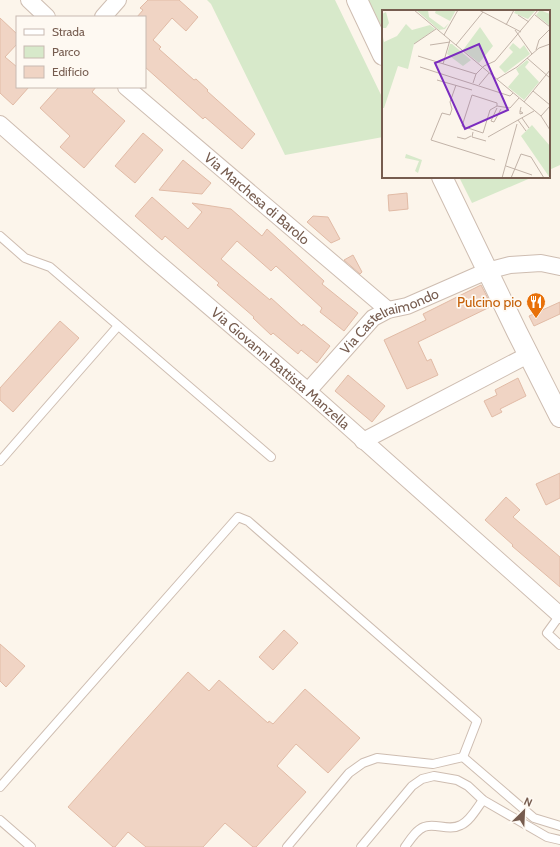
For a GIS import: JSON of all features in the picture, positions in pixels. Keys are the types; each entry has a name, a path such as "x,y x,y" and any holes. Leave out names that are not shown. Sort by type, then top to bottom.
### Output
{"street":[{"path":"29,0 46,16"},
{"path":"104,16 118,0"},
{"path":"357,0 382,53"},
{"name":"Via Marchesa di Barolo","path":"127,88 388,310"},
{"name":"Via Giovanni Battista Manzella","path":"0,124 150,256 308,391 560,615"},
{"path":"442,178 528,355 560,417"},
{"name":"Via Castelraimondo","path":"308,391 373,318 388,310 407,306 487,270 510,265 541,263 560,267"},
{"path":"363,441 528,355"}],"lane":[{"path":"0,236 25,258 50,267 271,457"},
{"path":"0,461 118,326"},
{"path":"0,787 238,517 248,521 477,721 463,757"},
{"path":"560,615 547,634 560,645"},
{"path":"463,757 534,818 560,826"},
{"path":"287,847 349,773 363,763 378,758 433,764 463,757"},
{"path":"361,847 412,786 422,779 434,776 457,780 468,786 483,800 547,837 560,840"},
{"path":"405,847 420,830 426,826 454,828 462,825 468,820 483,800"},
{"path":"0,820 31,847"}],"green space":[{"path":"207,0 335,0 382,97 382,137 285,155 211,4"},
{"path":"368,0 560,0 560,165 550,170 550,10 382,10 382,27"},
{"path":"460,178 531,178 472,203"}],"building":[{"path":"148,0 179,0 198,17 186,31 172,18 153,40 161,47 159,49 194,80 196,79 208,90 207,91 255,134 242,149 205,117 203,119 146,68 146,16 138,16 143,10 140,8"},
{"path":"0,18 16,33 16,45 5,57 16,66 16,88 28,88 13,105 0,93"},
{"path":"58,88 95,88 92,92 125,121 84,168 60,147 70,136 40,108"},
{"path":"143,133 163,150 135,183 115,166"},
{"path":"183,160 211,183 202,194 159,190"},
{"path":"407,193 408,209 389,211 388,195"},
{"path":"152,197 188,229 202,212 192,203 231,209 262,236 267,229 324,281 322,284 358,313 344,331 320,312 322,308 276,266 271,271 237,241 221,259 270,300 271,298 302,326 303,324 330,346 317,363 301,350 298,354 273,333 271,335 253,318 254,317 217,285 219,283 165,236 162,240 135,216"},
{"path":"313,216 328,217 340,239 331,243 307,222"},
{"path":"353,255 362,272 360,274 344,260"},
{"path":"481,285 492,306 418,342 427,361 431,359 438,375 407,389 384,340 426,320 423,314"},
{"path":"560,302 560,314 534,326 529,316"},
{"path":"60,321 79,338 13,412 0,400 0,388"},
{"path":"348,375 385,406 372,422 335,391"},
{"path":"518,378 526,396 500,409 502,412 492,417 484,401 497,395 495,390"},
{"path":"560,473 560,498 546,505 536,484"},
{"path":"506,497 520,510 513,517 560,557 560,587 512,546 513,545 485,520"},
{"path":"284,630 298,643 273,670 259,657"},
{"path":"0,644 25,666 6,687 0,681"},
{"path":"188,672 209,691 219,680 268,723 269,721 273,724 305,689 360,738 328,773 296,744 277,766 306,792 256,847 253,847 225,823 203,847 146,847 128,832 115,847 113,847 68,807"}],"place":[{"name":"Pulcino pio","path":"536,319"}]}
